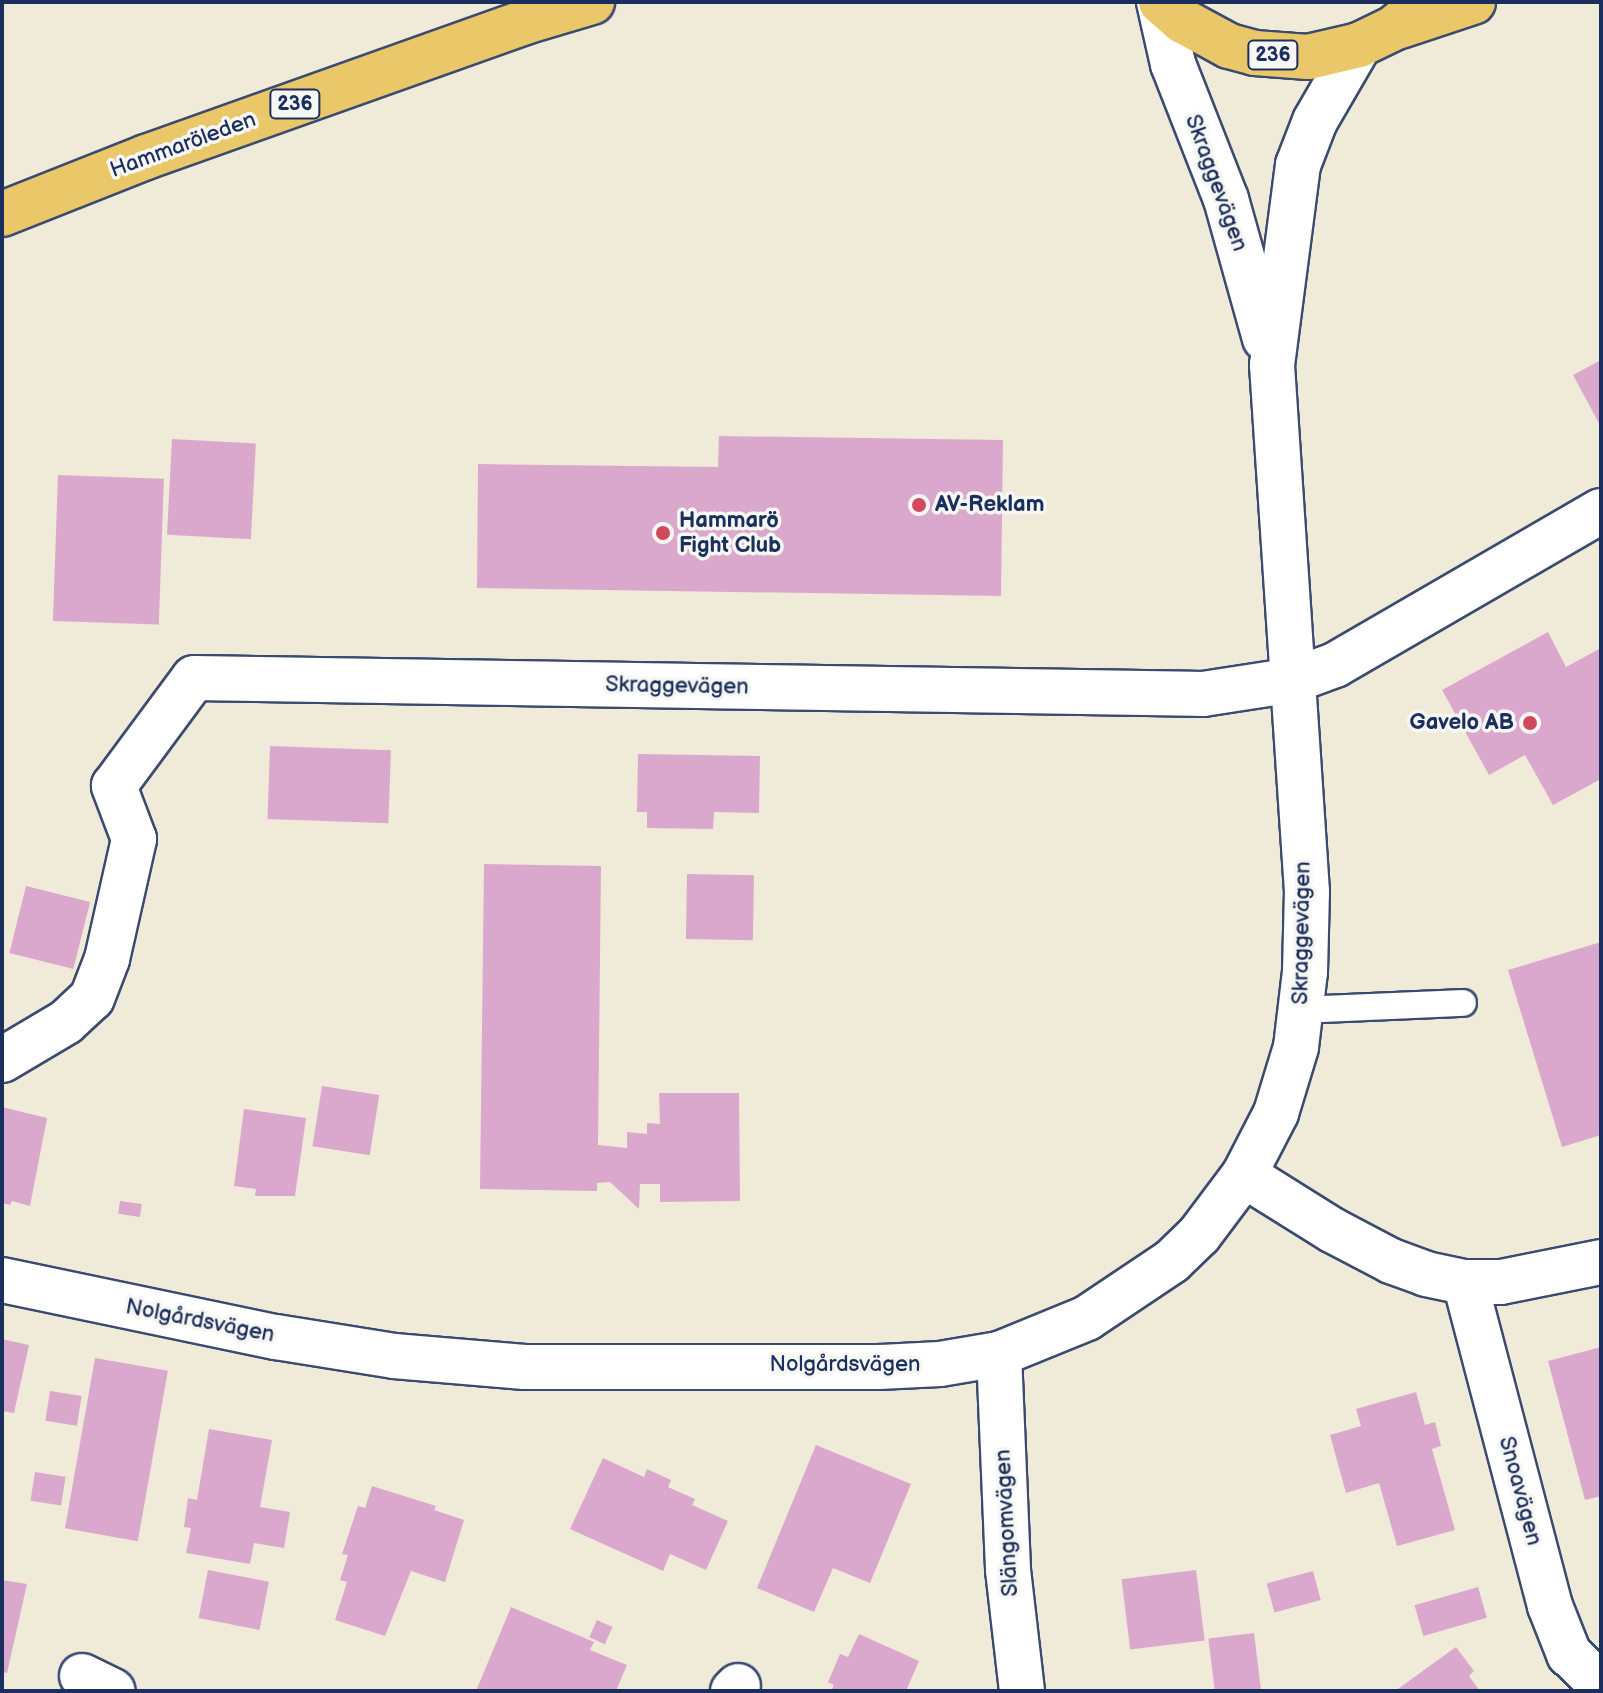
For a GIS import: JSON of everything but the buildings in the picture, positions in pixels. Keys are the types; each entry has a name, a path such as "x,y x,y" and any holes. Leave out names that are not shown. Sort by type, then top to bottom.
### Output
{"main road":[{"name":"Hammaröleden","path":"2,214 146,157 525,22 592,2"},
{"name":"236","path":"1160,2 1206,35 1255,53 1308,57 1393,25 1473,2"}],"street":[{"name":"Skraggevägen","path":"1160,2 1173,64 1226,199 1272,365"},
{"name":"Skraggevägen","path":"1244,1175 1261,1145 1287,1081 1301,1010 1307,892 1272,365 1298,165 1315,121 1393,25"},
{"name":"Skraggevägen","path":"2,1060 66,1022 92,998 107,959 134,839 114,786 194,678 1203,694 1294,680 1335,665 1601,511"},
{"path":"1244,1175 1332,1230 1391,1261 1426,1274 1465,1282 1539,1278 1601,1262"},
{"name":"Nolgårdsvägen","path":"2,1280 276,1337 394,1356 525,1367 878,1367 940,1364 999,1354 1067,1328 1144,1282 1199,1235 1244,1175"},
{"name":"Snoavägen","path":"1465,1282 1550,1606 1569,1654 1601,1685"},
{"name":"Slängomvägen","path":"999,1354 1008,1570 1022,1691"}],"lane":[{"path":"1301,1010 1463,1003"}],"place":[{"name":"AV-Reklam","path":"919,505"},
{"name":"Hammarö Fight Club","path":"663,533"},
{"name":"Gavelo AB","path":"1530,723"}]}
